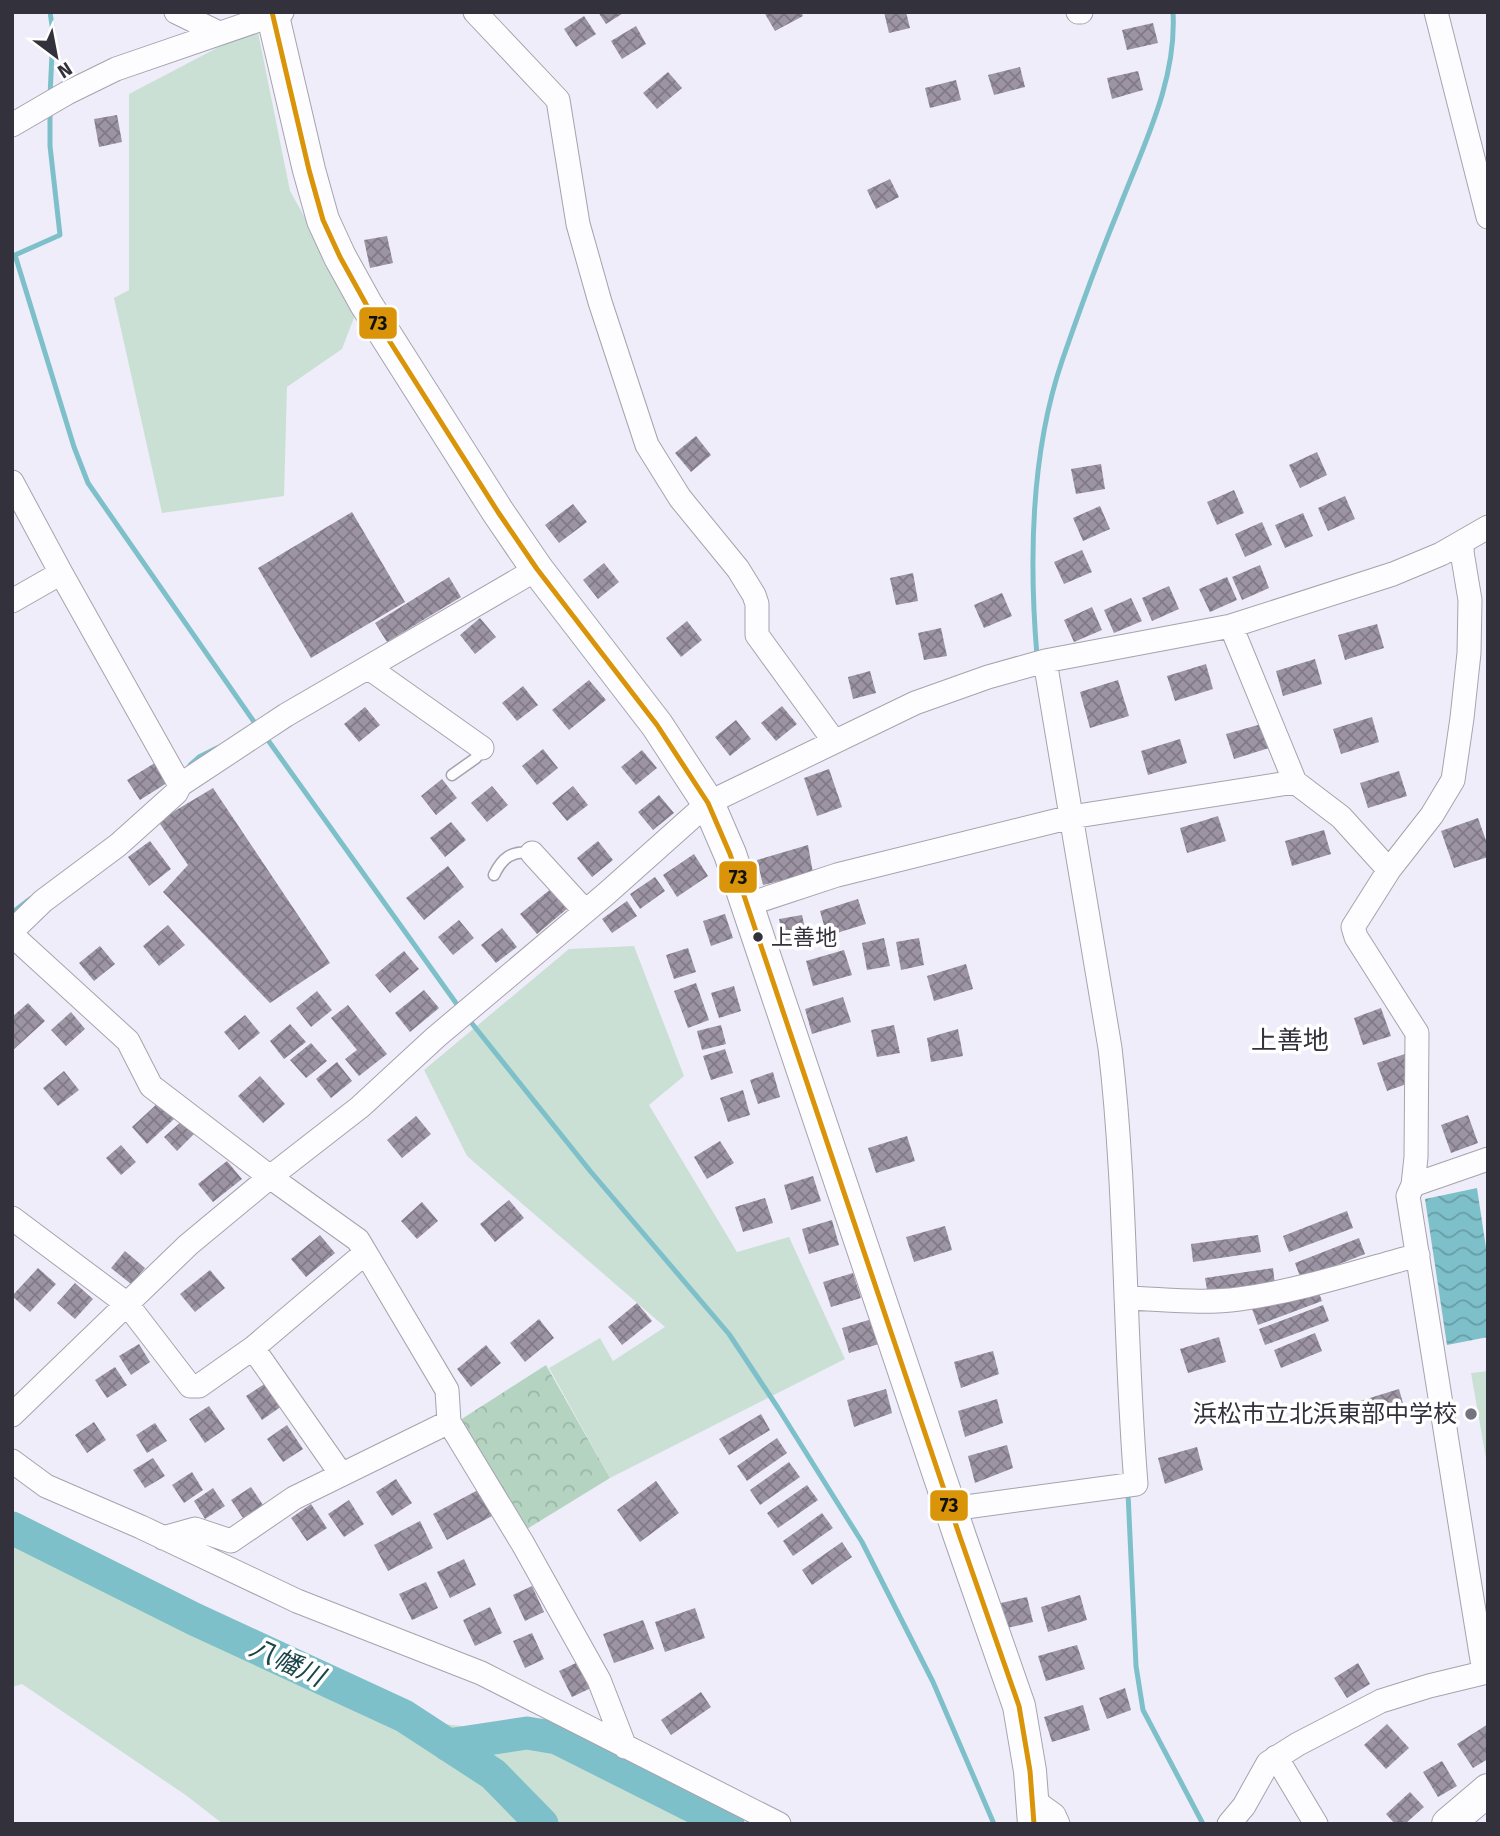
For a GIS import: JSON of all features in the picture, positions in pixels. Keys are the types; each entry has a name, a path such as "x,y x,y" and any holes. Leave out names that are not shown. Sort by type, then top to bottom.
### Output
{"street":[{"path":"176,12 219,33"},
{"path":"475,12 558,100 578,224 600,302 647,445 680,498 738,569 757,604 757,635 834,741"},
{"path":"1436,12 1488,217"},
{"path":"12,125 116,69 276,13 309,170 323,220 340,257 366,304 451,440 537,569 657,724 708,803 730,854 1019,1706 1030,1771 1033,1811 1054,1815 1058,1824"},
{"path":"12,482 180,785"},
{"path":"12,1415 188,1245 360,1107 436,1037 708,803 915,703 988,677 1045,661 1231,626 1393,574 1463,543 1488,527"},
{"path":"1228,1824 1244,1806 1268,1763 1276,1757 1381,1701 1487,1672 1482,1660 1408,1196 1413,1185 1416,1157 1417,1033 1356,937 1353,927 1389,870 1432,815 1453,780 1468,653 1469,600 1463,543"},
{"path":"537,569 261,731 180,785 176,793 118,845 43,901 12,933 128,1041 151,1086 358,1240 447,1390 449,1422 523,1544 599,1680 625,1747"},
{"path":"12,601 61,573"},
{"path":"1231,626 1295,782 1341,817 1389,870"},
{"path":"951,1509 1128,1485 1126,1298 1116,1101 1110,1048 1045,661"},
{"path":"369,668 482,748"},
{"path":"747,905 837,875 1071,817 1295,782"},
{"path":"532,853 585,911"},
{"path":"1413,1185 1488,1159"},
{"path":"12,1218 127,1304 190,1386 200,1386 253,1348 364,1254"},
{"path":"1126,1298 1205,1301 1238,1299 1290,1289 1418,1255"},
{"path":"253,1348 341,1474"},
{"path":"163,1538 195,1529 231,1541 294,1498 449,1422"},
{"path":"12,1461 46,1486 297,1601 481,1673 779,1824"},
{"path":"1276,1757 1316,1824"},
{"path":"1448,1824 1488,1790"}],"lane":[{"path":"452,775 476,758 482,748"},
{"path":"494,875 502,862 514,853 532,853"}],"green space":[{"path":"257,27 290,191 357,310 342,349 287,387 284,496 162,513 114,298 129,290 129,94"},
{"path":"634,946 684,1076 649,1105 737,1252 789,1237 845,1359 610,1478 549,1368 600,1338 613,1361 665,1327 467,1156 424,1070 569,949"},
{"path":"546,1365 610,1478 527,1529 457,1422"},
{"path":"1488,1371 1488,1470 1471,1373"},
{"path":"12,1545 368,1716 481,1728 546,1741 711,1824 223,1824 187,1796 22,1684 12,1687"}],"water":[{"path":"1477,1188 1488,1261 1488,1337 1447,1345 1425,1199"}],"building":[{"path":"598,12 625,12 606,24"},
{"path":"764,12 801,12 803,16 775,31"},
{"path":"884,12 906,12 910,28 889,33"},
{"path":"584,16 596,34 576,47 564,29"},
{"path":"1153,23 1158,43 1127,50 1122,30"},
{"path":"636,26 646,44 622,59 611,41"},
{"path":"1020,67 1025,87 994,95 988,75"},
{"path":"1138,71 1143,90 1112,99 1107,78"},
{"path":"668,72 682,88 657,109 643,93"},
{"path":"956,80 961,100 930,108 925,88"},
{"path":"117,115 122,142 99,147 94,119"},
{"path":"890,179 899,197 876,209 867,190"},
{"path":"387,236 393,263 370,268 364,240"},
{"path":"696,436 711,455 691,472 675,453"},
{"path":"1317,452 1327,475 1300,488 1289,465"},
{"path":"1101,464 1105,489 1076,494 1071,469"},
{"path":"1234,490 1244,513 1217,525 1207,502"},
{"path":"1345,496 1355,519 1328,531 1318,508"},
{"path":"573,504 587,522 559,543 545,525"},
{"path":"1100,506 1110,529 1083,541 1073,518"},
{"path":"352,512 405,602 311,658 258,568"},
{"path":"1303,513 1313,536 1285,548 1275,525"},
{"path":"1262,522 1272,545 1245,557 1235,534"},
{"path":"1082,550 1092,572 1064,584 1054,562"},
{"path":"604,563 619,582 598,599 583,580"},
{"path":"1260,565 1269,588 1242,600 1232,577"},
{"path":"913,573 918,601 896,605 890,578"},
{"path":"449,577 461,597 387,642 375,623"},
{"path":"1227,577 1237,600 1210,612 1199,589"},
{"path":"1169,586 1179,609 1152,621 1142,598"},
{"path":"1002,593 1012,616 984,628 974,605"},
{"path":"1131,598 1142,621 1114,633 1104,610"},
{"path":"1092,607 1102,630 1074,642 1064,620"},
{"path":"480,618 496,637 475,654 460,635"},
{"path":"687,621 702,640 681,657 666,638"},
{"path":"1377,624 1384,648 1345,660 1338,635"},
{"path":"941,628 947,656 924,660 918,633"},
{"path":"1315,659 1322,684 1283,696 1276,671"},
{"path":"1206,664 1213,689 1175,701 1167,676"},
{"path":"870,671 876,693 853,699 848,677"},
{"path":"589,680 606,700 569,730 552,710"},
{"path":"1118,680 1129,716 1090,728 1080,692"},
{"path":"523,686 538,705 517,721 502,703"},
{"path":"782,706 797,724 776,741 761,723"},
{"path":"365,707 380,725 359,742 344,724"},
{"path":"1372,717 1379,742 1341,754 1333,729"},
{"path":"736,720 751,739 730,756 715,737"},
{"path":"1265,723 1272,747 1234,759 1226,734"},
{"path":"1180,739 1187,763 1148,775 1141,751"},
{"path":"543,749 558,768 537,785 522,766"},
{"path":"642,750 657,768 636,785 621,767"},
{"path":"158,761 170,781 140,800 127,780"},
{"path":"829,769 842,807 817,816 804,778"},
{"path":"1399,771 1407,796 1368,808 1360,783"},
{"path":"442,779 457,798 436,815 421,796"},
{"path":"492,786 508,805 487,822 471,803"},
{"path":"573,786 588,805 567,821 552,803"},
{"path":"213,788 330,963 270,1003 163,892 188,865 158,821"},
{"path":"659,795 674,813 653,830 638,812"},
{"path":"1218,816 1226,841 1187,853 1180,828"},
{"path":"1478,818 1488,846 1488,857 1454,868 1441,831"},
{"path":"451,822 466,840 445,857 430,838"},
{"path":"1324,830 1331,854 1292,866 1285,841"},
{"path":"150,841 171,869 149,886 128,857"},
{"path":"598,841 613,860 592,877 577,858"},
{"path":"808,845 813,873 763,885 757,860"},
{"path":"694,854 708,876 677,897 663,875"},
{"path":"448,866 464,887 424,920 406,898"},
{"path":"655,877 665,891 640,909 630,894"},
{"path":"552,888 568,908 537,934 520,914"},
{"path":"858,899 866,924 827,936 820,911"},
{"path":"627,901 637,916 612,933 602,919"},
{"path":"725,914 733,938 711,946 703,921"},
{"path":"802,915 808,942 785,947 779,919"},
{"path":"459,920 474,938 453,955 438,937"},
{"path":"168,925 185,945 159,966 143,946"},
{"path":"502,928 517,947 496,963 481,945"},
{"path":"884,938 890,966 867,970 862,943"},
{"path":"919,938 924,965 901,970 896,942"},
{"path":"100,946 115,964 94,981 79,963"},
{"path":"688,948 696,972 674,979 666,955"},
{"path":"844,950 852,975 813,986 806,961"},
{"path":"404,951 419,969 390,993 375,975"},
{"path":"966,964 973,989 934,1001 927,976"},
{"path":"696,983 709,1020 688,1028 674,991"},
{"path":"734,986 741,1011 719,1018 711,993"},
{"path":"424,990 439,1008 410,1032 395,1013"},
{"path":"317,991 332,1010 311,1027 296,1008"},
{"path":"843,997 851,1022 812,1034 805,1009"},
{"path":"28,1003 45,1021 12,1051 12,1017"},
{"path":"348,1005 387,1054 359,1076 345,1059 357,1050 331,1018"},
{"path":"1381,1008 1391,1036 1363,1045 1354,1018"},
{"path":"71,1012 85,1029 66,1046 51,1030"},
{"path":"245,1015 260,1033 239,1050 224,1032"},
{"path":"290,1024 306,1042 284,1059 270,1041"},
{"path":"721,1025 726,1044 702,1050 697,1031"},
{"path":"894,1025 900,1053 877,1057 871,1030"},
{"path":"958,1029 963,1056 931,1062 927,1038"},
{"path":"311,1043 327,1061 306,1078 290,1060"},
{"path":"725,1049 733,1073 711,1080 703,1056"},
{"path":"1405,1054 1415,1081 1387,1091 1377,1063"},
{"path":"337,1062 352,1081 331,1098 316,1079"},
{"path":"64,1071 79,1090 58,1106 43,1088"},
{"path":"773,1072 780,1097 758,1104 750,1080"},
{"path":"260,1076 285,1104 263,1123 238,1096"},
{"path":"743,1090 750,1115 728,1122 720,1098"},
{"path":"159,1102 174,1119 147,1144 132,1127"},
{"path":"1468,1115 1478,1143 1451,1153 1441,1125"},
{"path":"416,1116 431,1134 402,1158 387,1140"},
{"path":"183,1120 195,1133 177,1151 164,1137"},
{"path":"907,1136 915,1161 876,1173 868,1148"},
{"path":"720,1141 734,1163 707,1179 694,1157"},
{"path":"121,1145 136,1162 121,1175 106,1158"},
{"path":"227,1161 242,1179 213,1202 198,1184"},
{"path":"813,1176 821,1201 791,1210 784,1185"},
{"path":"765,1198 773,1223 743,1232 735,1207"},
{"path":"509,1200 524,1218 495,1242 480,1224"},
{"path":"422,1202 438,1221 417,1239 401,1221"},
{"path":"1347,1211 1353,1228 1289,1252 1283,1236"},
{"path":"832,1220 839,1245 809,1254 802,1229"},
{"path":"945,1226 952,1250 914,1262 906,1237"},
{"path":"320,1235 335,1253 306,1277 291,1259"},
{"path":"1258,1235 1261,1252 1193,1262 1191,1244"},
{"path":"1359,1238 1365,1254 1301,1279 1295,1263"},
{"path":"125,1251 145,1268 131,1284 111,1268"},
{"path":"38,1268 56,1284 30,1312 12,1296"},
{"path":"1273,1268 1275,1285 1208,1295 1205,1278"},
{"path":"210,1270 225,1288 195,1312 180,1294"},
{"path":"853,1273 861,1298 831,1307 823,1282"},
{"path":"75,1283 93,1299 75,1319 57,1303"},
{"path":"1316,1285 1322,1301 1258,1325 1252,1309"},
{"path":"637,1303 652,1321 622,1345 608,1327"},
{"path":"1323,1305 1329,1321 1265,1345 1259,1329"},
{"path":"539,1319 554,1338 525,1362 510,1343"},
{"path":"872,1319 879,1344 849,1353 842,1328"},
{"path":"1315,1333 1322,1351 1281,1368 1274,1350"},
{"path":"1219,1337 1226,1362 1188,1373 1180,1349"},
{"path":"139,1344 150,1362 131,1375 119,1356"},
{"path":"486,1345 501,1363 471,1387 457,1369"},
{"path":"993,1351 999,1374 961,1388 954,1362"},
{"path":"115,1367 127,1385 107,1398 95,1380"},
{"path":"266,1383 282,1406 262,1420 246,1396"},
{"path":"886,1389 892,1413 854,1427 847,1400"},
{"path":"1399,1389 1406,1414 1368,1425 1360,1401"},
{"path":"997,1399 1003,1423 965,1437 958,1411"},
{"path":"209,1406 225,1429 205,1443 189,1419"},
{"path":"761,1414 770,1430 729,1455 719,1439"},
{"path":"94,1422 106,1440 87,1453 75,1435"},
{"path":"155,1423 167,1441 147,1453 136,1435"},
{"path":"287,1425 303,1449 283,1462 267,1439"},
{"path":"777,1438 787,1453 747,1481 737,1466"},
{"path":"1007,1445 1013,1468 975,1483 968,1456"},
{"path":"1197,1447 1203,1470 1165,1484 1158,1458"},
{"path":"153,1458 165,1476 145,1488 133,1470"},
{"path":"789,1462 800,1477 760,1505 750,1490"},
{"path":"192,1472 203,1490 184,1503 172,1485"},
{"path":"396,1479 412,1503 392,1516 376,1492"},
{"path":"656,1481 679,1513 640,1542 617,1510"},
{"path":"807,1485 818,1500 778,1528 767,1513"},
{"path":"251,1487 263,1505 243,1518 231,1500"},
{"path":"213,1488 225,1506 205,1519 194,1501"},
{"path":"478,1490 492,1516 447,1540 433,1514"},
{"path":"349,1500 364,1524 344,1537 328,1514"},
{"path":"311,1504 327,1528 307,1541 291,1518"},
{"path":"822,1513 833,1528 793,1556 783,1541"},
{"path":"420,1521 433,1548 388,1571 374,1545"},
{"path":"842,1542 852,1557 812,1585 802,1570"},
{"path":"464,1559 476,1585 450,1598 437,1572"},
{"path":"426,1582 438,1608 412,1620 399,1594"},
{"path":"532,1586 544,1612 525,1621 513,1595"},
{"path":"1080,1595 1087,1620 1048,1632 1041,1607"},
{"path":"1027,1597 1033,1622 1007,1628 1001,1603"},
{"path":"490,1607 502,1633 475,1646 463,1620"},
{"path":"695,1608 705,1638 665,1652 655,1622"},
{"path":"643,1620 654,1649 614,1663 603,1634"},
{"path":"532,1633 544,1659 525,1668 513,1641"},
{"path":"1077,1645 1085,1669 1046,1681 1038,1656"},
{"path":"578,1662 591,1688 572,1697 559,1671"},
{"path":"1358,1663 1370,1684 1347,1698 1334,1678"},
{"path":"1125,1688 1131,1710 1107,1719 1099,1698"},
{"path":"701,1692 711,1707 671,1735 661,1720"},
{"path":"1083,1705 1090,1730 1052,1742 1044,1717"},
{"path":"1387,1724 1409,1748 1386,1769 1364,1745"},
{"path":"1488,1724 1488,1759 1473,1768 1457,1744"},
{"path":"1442,1761 1457,1786 1438,1797 1423,1772"},
{"path":"1410,1792 1424,1807 1405,1824 1395,1824 1386,1814"}],"waterway":[{"path":"50,12 53,32 50,96"},
{"path":"1037,656 1033,545 1038,469 1044,432 1062,361 1157,111 1170,62 1173,12"},
{"path":"50,110 50,146 60,235 15,255 74,447 88,483 257,726"},
{"path":"265,736 456,1003"},
{"path":"190,765 217,748"},
{"path":"13,912 30,899"},
{"path":"470,1021 591,1172 729,1334 778,1408 862,1542 933,1682 994,1824"},
{"path":"1128,1493 1136,1666 1143,1710 1203,1824"},
{"name":"八幡川","path":"12,1528 194,1619 404,1716 493,1774 542,1824"},
{"path":"448,1745 527,1733 557,1738 728,1824"}],"transit line":[{"name":"73","path":"272,12 309,170 323,220 340,257 366,304 498,512 537,569 657,725 708,803 730,854 1019,1706 1030,1771 1034,1824"}],"place":[{"name":"上善地","path":"758,937"},
{"name":"浜松市立北浜東部中学校","path":"1471,1414"}],"district":[{"name":"上善地","path":"1290,1040"}]}
